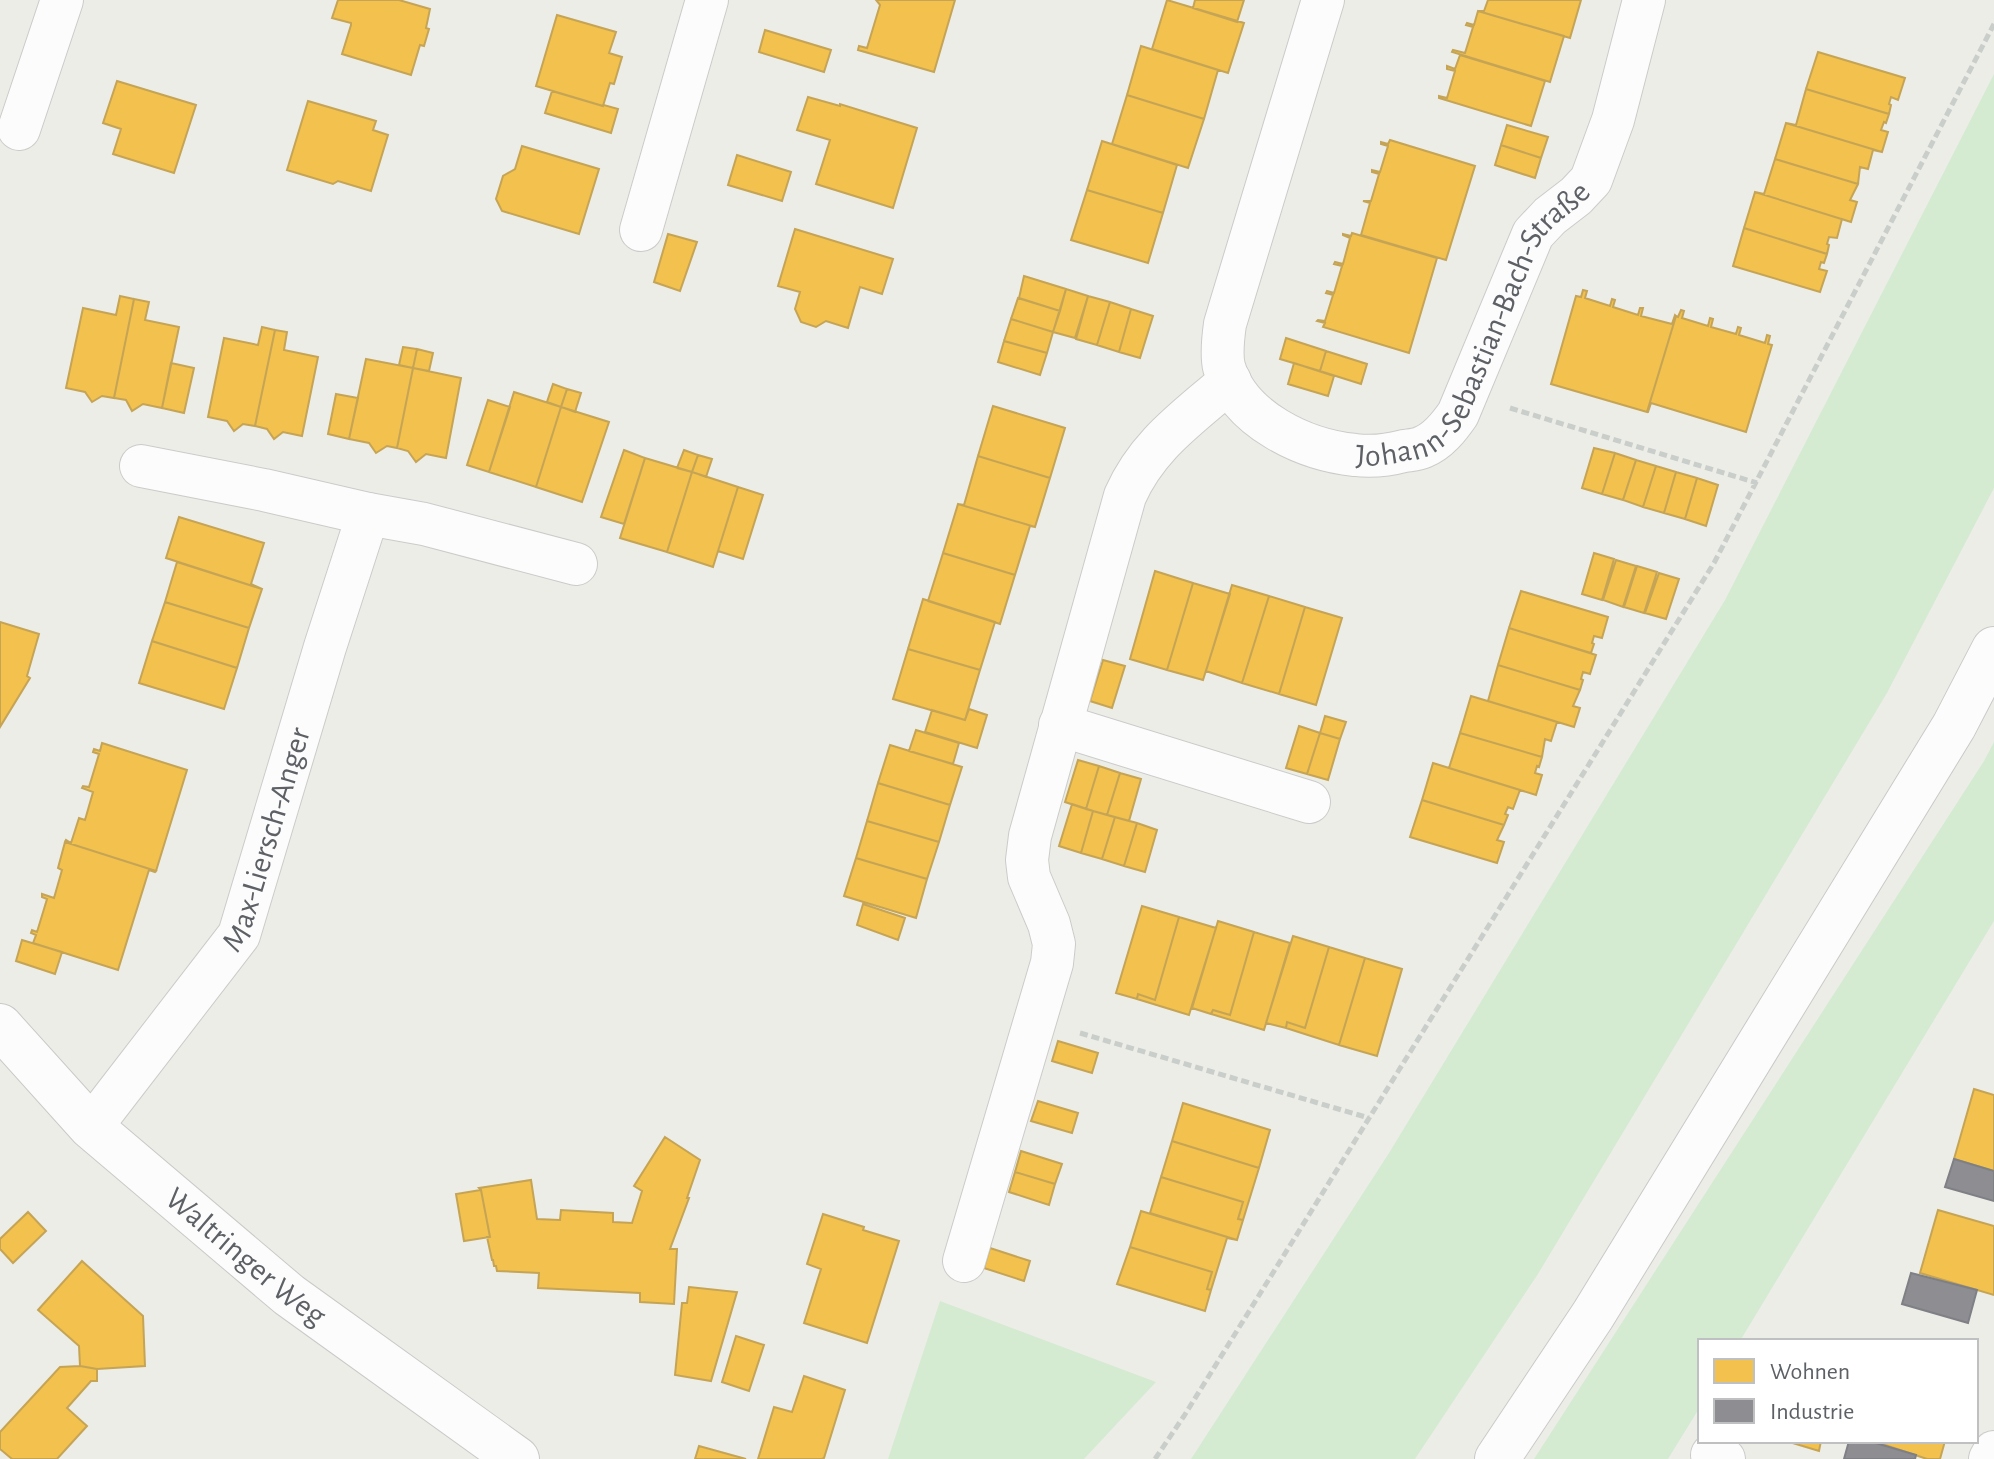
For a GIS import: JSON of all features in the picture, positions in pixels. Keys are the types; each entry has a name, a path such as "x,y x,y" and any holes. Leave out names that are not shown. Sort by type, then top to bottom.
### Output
{"main road":[{"path":"1497,1459 1593,1315 1954,726 1994,649"},
{"name":"Waltringer Weg","path":"0,1026 91,1127 289,1295 517,1459"}],"street":[{"path":"19,129 62,0"},
{"path":"641,230 707,0"},
{"name":"Johann-Sebastian-Bach-Straße","path":"1323,0 1222,341 1224,366 1230,381 1244,403 1264,422 1314,445 1358,456 1394,454 1423,447 1448,428 1467,395 1533,234 1591,180 1613,120 1644,0"},
{"path":"964,1261 1052,963 1054,944 1049,924 1029,877 1027,860 1030,836 1125,496 1146,459 1162,441 1230,381"},
{"path":"141,466 424,524 576,564"},
{"name":"Max-Liersch-Anger","path":"91,1127 239,935 368,514"},
{"path":"1060,725 1309,802"},
{"path":"1990,1459 1994,1452"}],"path":[{"path":"1155,1459 1714,563 1994,24"},
{"path":"1467,395 1757,483"},
{"path":"1037,1021 1369,1118"}],"green space":[{"path":"1994,74 1994,488 1887,693 1538,1274 1415,1459 1191,1459 1389,1153 1725,600"},
{"path":"1994,742 1994,921 1741,1339 1698,1339 1698,1410 1668,1459 1534,1459"},
{"path":"940,1301 1156,1382 1084,1459 888,1459"}],"building: Wohnen":[{"path":"338,0 399,0 430,9 426,28 429,29 424,46 420,45 411,75 342,54 351,23 332,18"},
{"path":"876,0 955,0 934,72 858,50 859,46 867,48 880,5"},
{"path":"1167,0 1244,23 1228,73 1152,49"},
{"path":"1195,0 1244,0 1237,22 1193,8"},
{"path":"1488,0 1581,0 1570,38 1478,11 1484,11"},
{"path":"1478,11 1564,36 1550,82 1452,52 1465,53 1473,27 1466,25 1474,25"},
{"path":"557,15 616,32 609,53 622,57 603,106 536,86"},
{"path":"765,30 831,50 824,72 759,52"},
{"path":"1141,46 1218,70 1204,119 1127,95"},
{"path":"1818,52 1905,78 1898,100 1891,97 1889,114 1806,89"},
{"path":"1460,55 1545,81 1531,126 1439,98 1447,98 1455,71 1447,69 1447,66 1455,69"},
{"path":"117,81 196,105 174,173 113,154 121,129 103,123"},
{"path":"1806,89 1889,114 1881,130 1888,132 1882,152 1786,123 1796,125"},
{"path":"552,91 618,109 611,133 545,113"},
{"path":"1127,95 1204,119 1188,168 1112,144"},
{"path":"808,97 917,128 893,208 816,184 830,140 797,130"},
{"path":"308,101 376,121 373,130 388,135 371,191 338,181 333,184 287,170"},
{"path":"1786,123 1882,152 1873,150 1868,169 1860,167 1858,184 1775,159"},
{"path":"1507,125 1548,137 1541,158 1501,145"},
{"path":"1390,140 1475,166 1446,260 1361,235 1370,203 1363,201 1371,201 1379,174 1372,170 1380,172 1388,146 1381,142 1388,144"},
{"path":"1102,141 1177,165 1163,213 1087,190"},
{"path":"1501,145 1541,158 1535,178 1495,165"},
{"path":"522,146 599,169 579,234 502,211 496,199 503,176 515,169"},
{"path":"737,155 791,172 782,201 728,185"},
{"path":"1775,159 1858,184 1850,200 1857,202 1851,222 1755,192 1764,194"},
{"path":"1087,190 1163,213 1148,263 1071,240"},
{"path":"1755,192 1842,219 1837,238 1829,237 1827,254 1744,228"},
{"path":"1744,228 1827,254 1819,269 1827,271 1820,292 1733,266"},
{"path":"795,229 893,259 882,294 860,287 848,328 826,321 816,327 801,322 795,309 800,292 778,286"},
{"path":"1352,233 1437,258 1409,353 1323,327 1325,323 1317,321 1325,321 1333,295 1327,291 1334,293 1342,266 1334,264 1343,264 1350,238 1343,234 1351,236"},
{"path":"668,234 697,242 680,291 654,282"},
{"path":"1024,276 1066,289 1060,311 1019,298"},
{"path":"1066,289 1088,296 1075,338 1053,332"},
{"path":"1583,290 1587,291 1585,298 1610,306 1612,299 1615,300 1613,307 1638,315 1640,308 1643,308 1641,316 1672,324 1676,316 1647,412 1551,384 1576,296 1581,297"},
{"path":"120,296 134,299 114,398 102,396 92,402 85,392 66,388 83,308 116,315"},
{"path":"1088,296 1110,302 1097,345 1076,339"},
{"path":"1018,298 1060,311 1053,332 1011,319"},
{"path":"134,299 149,302 145,320 179,327 162,408 143,404 132,411 126,400 114,398"},
{"path":"1110,302 1131,309 1119,352 1097,345"},
{"path":"1131,309 1153,316 1140,358 1119,352"},
{"path":"1681,310 1684,311 1682,318 1708,326 1710,318 1713,319 1711,327 1736,334 1738,327 1741,328 1739,335 1765,343 1767,335 1770,336 1768,344 1772,345 1746,432 1651,403 1647,412 1676,316"},
{"path":"1011,319 1053,332 1047,353 1004,341"},
{"path":"262,327 275,330 255,426 243,424 234,431 227,421 208,417 224,338 258,345"},
{"path":"275,330 287,332 284,350 318,357 302,436 283,432 274,439 267,429 255,426"},
{"path":"1286,338 1326,351 1320,371 1280,359"},
{"path":"1004,341 1047,353 1040,375 998,362"},
{"path":"403,347 417,349 413,368 399,365"},
{"path":"417,349 433,353 429,371 413,368"},
{"path":"1326,351 1367,364 1361,384 1320,371"},
{"path":"366,359 413,368 397,448 387,446 376,453 369,443 349,439"},
{"path":"171,363 194,368 184,413 162,408"},
{"path":"1294,363 1334,376 1328,396 1288,384"},
{"path":"413,368 461,378 446,458 426,454 416,462 408,451 397,448"},
{"path":"553,384 567,389 561,407 547,402"},
{"path":"567,389 581,393 575,412 561,407"},
{"path":"514,392 561,407 536,487 489,472"},
{"path":"336,394 358,398 349,439 328,434"},
{"path":"488,400 510,407 489,472 467,465"},
{"path":"993,406 1065,428 1050,478 978,456"},
{"path":"561,407 609,422 582,502 536,487"},
{"path":"1594,448 1615,453 1602,494 1582,488"},
{"path":"624,450 645,458 624,524 601,517"},
{"path":"684,450 698,455 692,472 677,468"},
{"path":"1615,453 1636,460 1623,500 1602,494"},
{"path":"698,455 712,459 706,477 692,472"},
{"path":"978,456 1050,478 1035,527 958,504 964,505"},
{"path":"645,458 692,472 667,552 620,538"},
{"path":"1636,460 1656,466 1643,507 1623,500"},
{"path":"1656,466 1676,472 1664,513 1643,507"},
{"path":"692,472 738,487 713,567 667,552"},
{"path":"1676,472 1697,478 1685,519 1664,513"},
{"path":"1697,478 1718,485 1706,526 1685,519"},
{"path":"738,487 763,495 743,559 718,551"},
{"path":"958,504 1035,527 1030,526 1015,575 943,553"},
{"path":"179,517 264,543 251,584 262,589 166,558"},
{"path":"943,553 1015,575 1000,624 928,601"},
{"path":"1594,553 1614,559 1602,600 1582,594"},
{"path":"1616,560 1636,566 1623,607 1603,600"},
{"path":"177,562 262,589 249,628 165,602"},
{"path":"1637,566 1657,572 1644,613 1624,607"},
{"path":"1155,571 1193,583 1167,670 1130,659"},
{"path":"1659,573 1679,579 1666,619 1645,613"},
{"path":"1193,583 1230,594 1203,680 1167,670"},
{"path":"1232,585 1269,596 1242,683 1206,671"},
{"path":"1521,591 1608,617 1602,638 1594,636 1591,653 1509,628"},
{"path":"1269,596 1305,607 1279,694 1242,683"},
{"path":"923,599 995,622 980,670 908,649"},
{"path":"165,602 249,628 237,668 152,641"},
{"path":"1305,607 1342,618 1316,705 1279,694"},
{"path":"0,622 39,634 27,676 30,678 0,727"},
{"path":"1509,628 1596,655 1590,674 1583,672 1580,690 1498,665"},
{"path":"152,641 237,668 224,709 139,683"},
{"path":"908,649 980,670 965,720 893,699"},
{"path":"1103,660 1125,666 1112,708 1090,701"},
{"path":"1498,665 1580,690 1573,706 1580,708 1574,727 1488,701"},
{"path":"1471,696 1557,722 1551,741 1545,739 1542,757 1460,733"},
{"path":"969,709 987,715 977,748 925,732 932,710 965,720"},
{"path":"1325,716 1346,722 1340,739 1320,733"},
{"path":"1299,726 1320,733 1307,774 1286,768"},
{"path":"916,730 959,743 953,764 909,751"},
{"path":"1320,733 1340,739 1328,780 1307,774"},
{"path":"1460,733 1542,757 1535,773 1542,775 1536,795 1449,768"},
{"path":"102,743 187,770 156,871 65,842 71,843 79,818 85,820 93,792 82,788 89,787 99,754 93,752 94,749 100,751"},
{"path":"890,745 962,767 950,805 878,783"},
{"path":"1078,760 1099,766 1086,809 1065,802"},
{"path":"1433,763 1520,790 1513,809 1508,807 1504,825 1422,800"},
{"path":"1099,766 1120,773 1107,815 1086,809"},
{"path":"1120,773 1141,779 1129,821 1107,815"},
{"path":"878,783 950,805 939,842 867,821"},
{"path":"1422,800 1504,825 1497,840 1504,842 1497,863 1410,837"},
{"path":"1072,804 1093,811 1081,853 1059,846"},
{"path":"1093,811 1115,817 1102,859 1081,853"},
{"path":"1115,817 1137,823 1124,866 1102,859"},
{"path":"867,821 939,842 927,879 856,858"},
{"path":"1137,823 1157,830 1145,872 1124,866"},
{"path":"65,842 156,871 149,870 118,970 33,943 36,935 31,933 32,930 37,932 47,899 42,894 54,898 62,870 58,868"},
{"path":"856,858 927,879 916,918 844,896"},
{"path":"863,904 905,918 898,940 857,925"},
{"path":"1142,906 1179,917 1155,1000 1138,994 1137,999 1116,993"},
{"path":"1179,917 1216,928 1189,1015 1137,999 1138,994 1155,1000"},
{"path":"1218,921 1254,932 1230,1015 1213,1010 1211,1014 1192,1008"},
{"path":"1254,932 1290,943 1264,1030 1211,1014 1213,1010 1230,1015"},
{"path":"1293,936 1329,947 1305,1028 1287,1022 1286,1028 1266,1023"},
{"path":"22,940 62,952 55,974 16,961"},
{"path":"1329,947 1365,958 1339,1045 1286,1028 1287,1022 1305,1028"},
{"path":"1365,958 1402,969 1377,1056 1339,1045"},
{"path":"1058,1041 1098,1053 1092,1073 1052,1061"},
{"path":"1974,1089 1994,1095 1994,1171 1954,1159"},
{"path":"1038,1101 1078,1113 1072,1133 1031,1121"},
{"path":"1183,1103 1270,1130 1259,1168 1172,1141"},
{"path":"665,1137 700,1160 670,1249 677,1249 674,1304 640,1302 640,1293 538,1288 539,1273 497,1271 487,1237 490,1237 479,1188 531,1180 537,1219 560,1220 561,1210 613,1213 613,1222 632,1223 642,1191 634,1186"},
{"path":"1172,1141 1259,1168 1243,1220 1238,1219 1243,1202 1161,1177"},
{"path":"1021,1151 1062,1164 1055,1184 1015,1172"},
{"path":"1015,1172 1055,1184 1049,1205 1009,1192"},
{"path":"1161,1177 1243,1202 1238,1219 1243,1220 1237,1240 1150,1213"},
{"path":"481,1190 490,1237 464,1241 456,1194"},
{"path":"1938,1210 1994,1226 1994,1295 1920,1273"},
{"path":"1141,1211 1237,1240 1227,1238 1211,1290 1207,1289 1212,1272 1130,1247"},
{"path":"28,1212 46,1231 13,1263 0,1249 0,1239"},
{"path":"823,1214 899,1241 867,1343 804,1323 821,1269 807,1264"},
{"path":"1130,1247 1212,1272 1205,1311 1117,1284"},
{"path":"990,1248 1030,1261 1024,1281 984,1268"},
{"path":"82,1261 143,1316 145,1366 97,1369 80,1366 79,1346 38,1310"},
{"path":"689,1287 737,1292 711,1381 675,1375 682,1303 687,1303"},
{"path":"736,1336 764,1345 749,1391 722,1382"},
{"path":"60,1367 97,1369 97,1381 91,1381 67,1408 87,1426 57,1459 12,1459 0,1449 0,1432"},
{"path":"804,1376 845,1390 824,1458 758,1459 774,1407 792,1412"},
{"path":"1793,1443 1821,1443 1819,1451"},
{"path":"1879,1443 1944,1443 1940,1459 1927,1459"},
{"path":"699,1446 746,1459 695,1459"}],"building: Industrie":[{"path":"1954,1159 1994,1171 1994,1201 1945,1187"},
{"path":"1911,1273 1977,1290 1968,1323 1902,1304"},
{"path":"1848,1443 1876,1443 1916,1455 1915,1459 1844,1459"}]}
